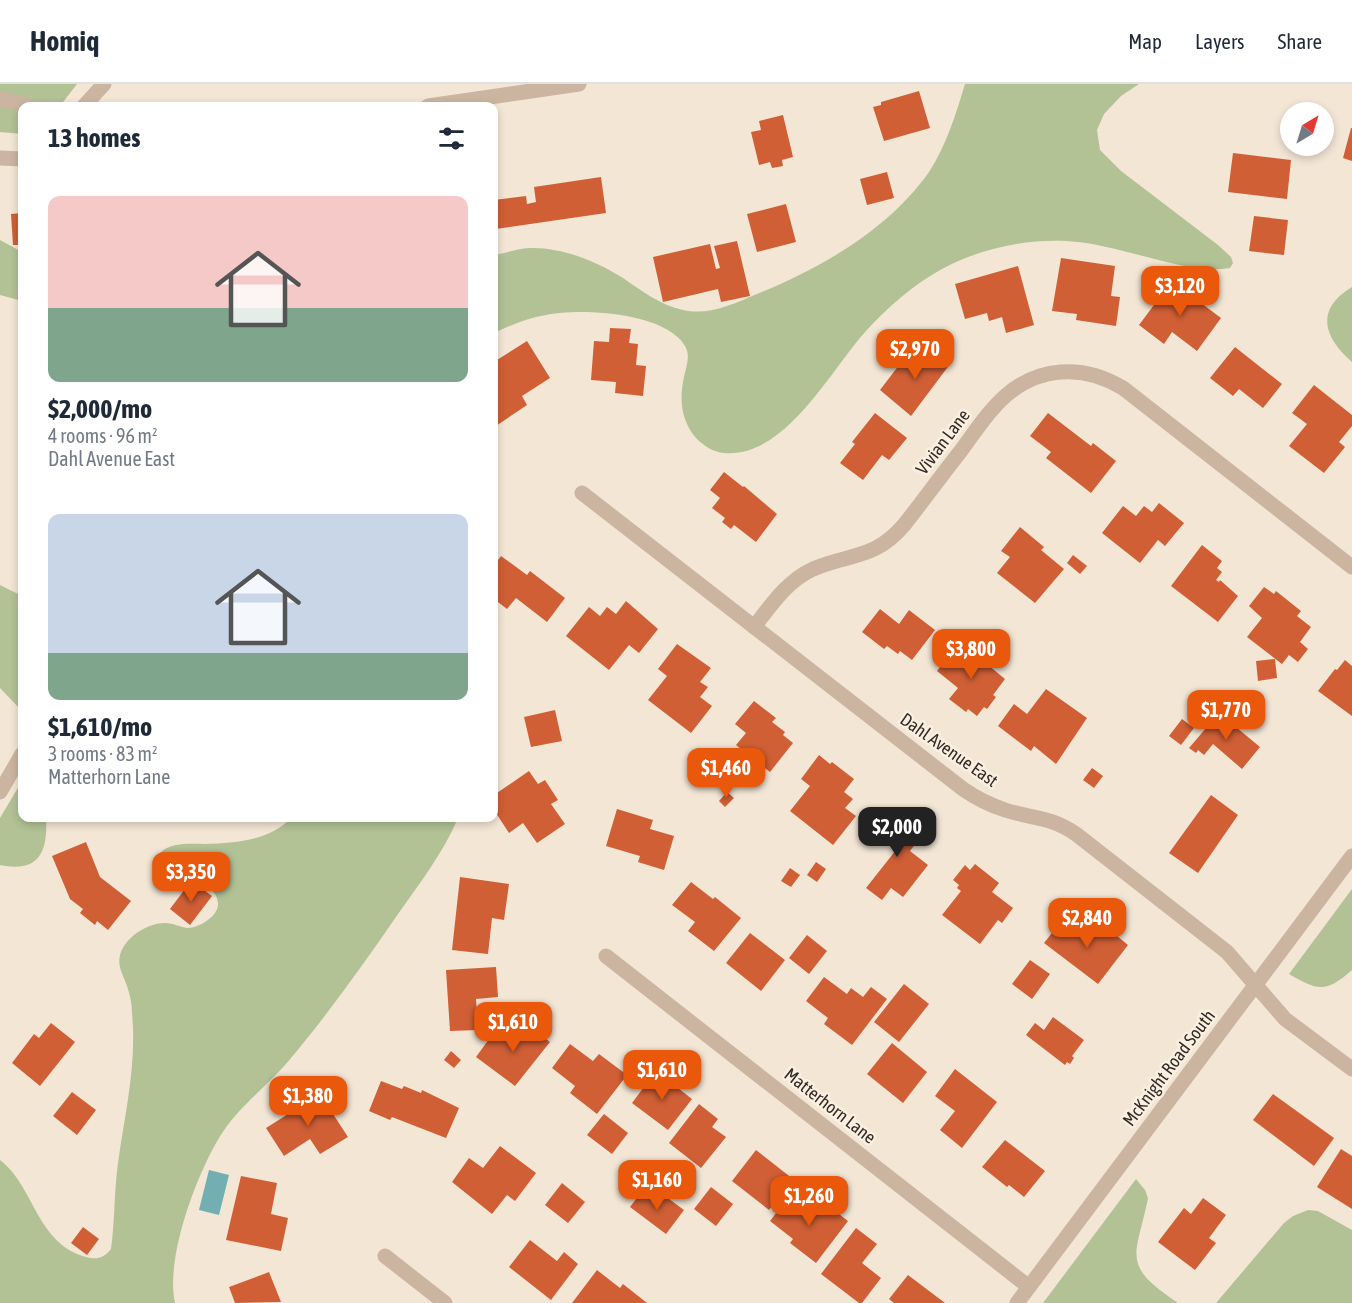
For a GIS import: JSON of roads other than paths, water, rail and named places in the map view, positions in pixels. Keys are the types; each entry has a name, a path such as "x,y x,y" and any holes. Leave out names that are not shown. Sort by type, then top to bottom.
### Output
{"street":[{"path":"88,102 104,84"},
{"path":"455,102 579,84"},
{"path":"0,99 18,103"},
{"path":"0,158 18,159"},
{"name":"Vivian Lane","path":"754,627 776,598 800,577 819,567 868,553 889,541 904,525 985,418 1006,395 1025,381 1057,372 1090,374 1123,388 1352,567"},
{"name":"Dahl Avenue East","path":"582,493 963,789 1007,811 1050,820 1076,834 1227,952 1285,1019 1352,1069"},
{"path":"0,792 18,761"},
{"name":"McKnight Road South","path":"1017,1303 1352,856"},
{"name":"Matterhorn Lane","path":"606,956 1029,1287"},
{"path":"385,1256 445,1303"}],"water":[{"path":"209,1170 229,1175 219,1215 199,1210"}]}
